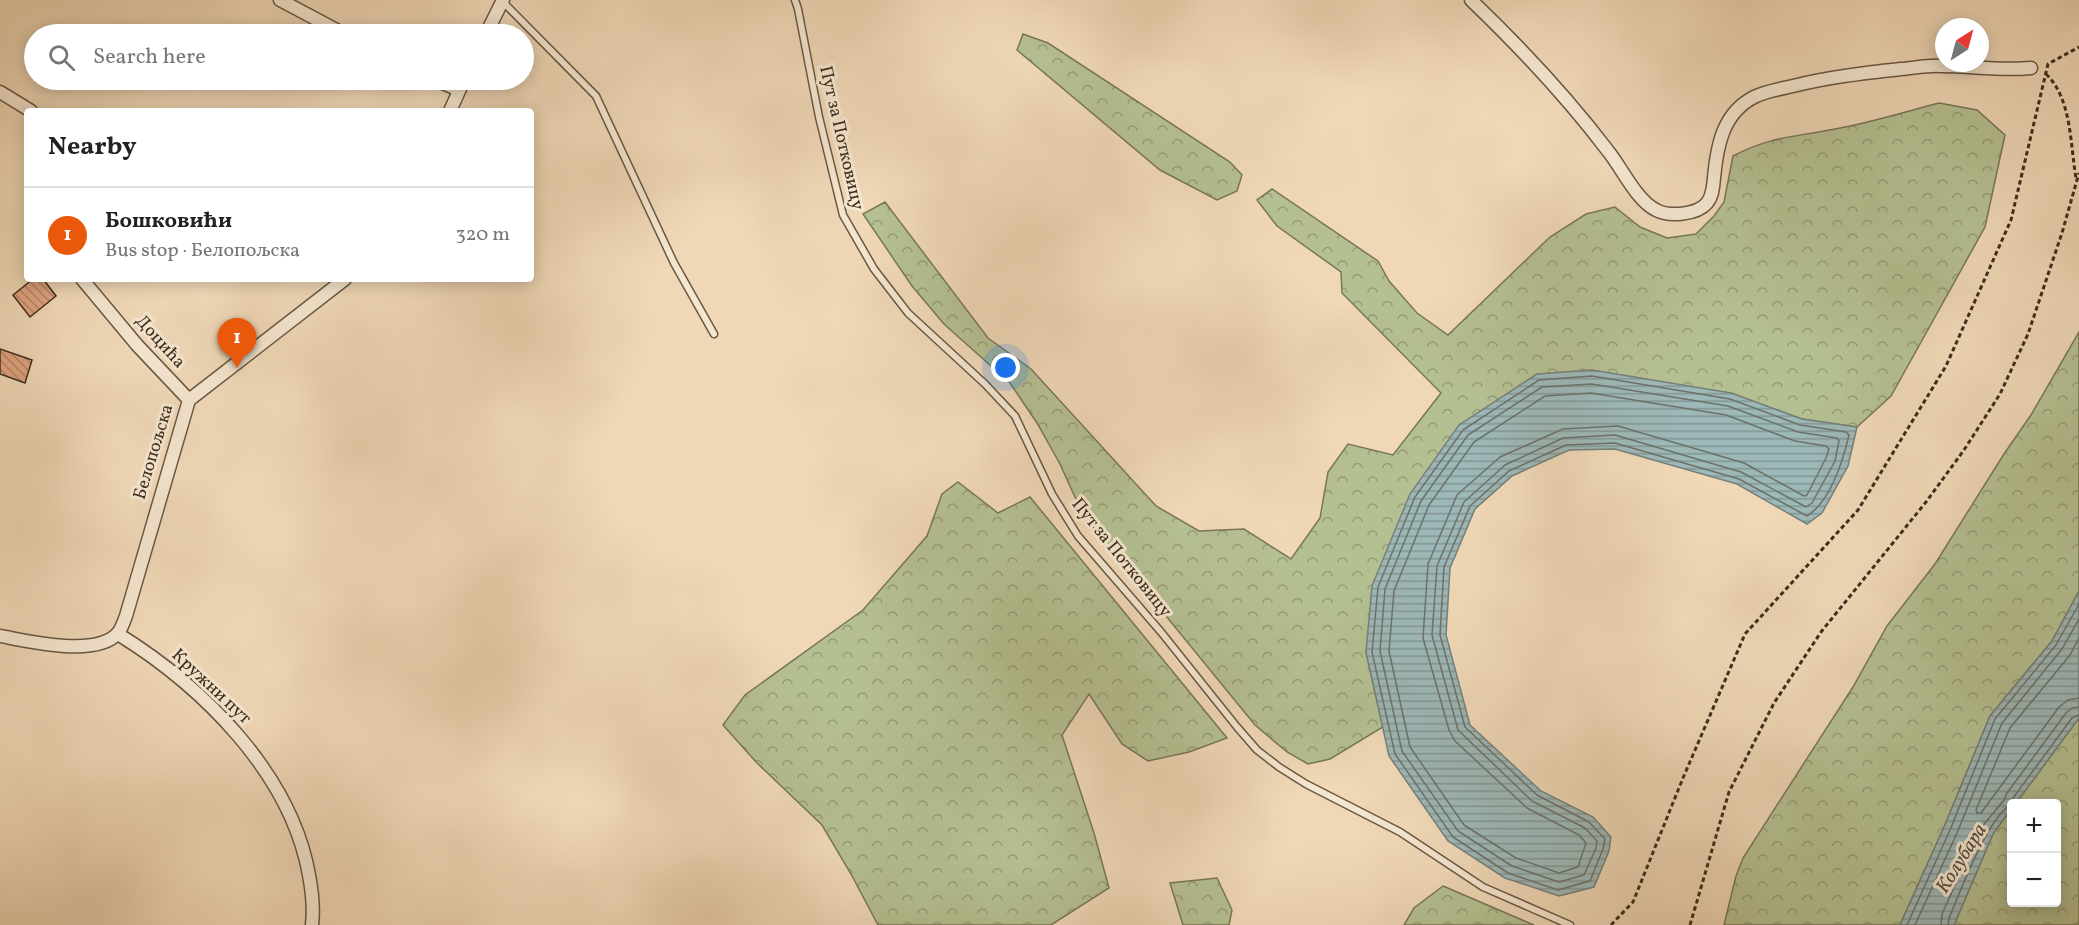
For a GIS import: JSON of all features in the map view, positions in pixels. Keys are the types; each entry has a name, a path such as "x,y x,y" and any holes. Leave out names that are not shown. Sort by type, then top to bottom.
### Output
{"street":[{"path":"280,0 325,24"},
{"path":"491,24 502,0"},
{"path":"1471,0 1544,76 1609,152 1641,198 1657,211 1675,213 1698,210 1707,203 1712,189 1719,142 1725,126 1741,105 1756,96 1815,80 1864,73 1938,66 2011,70 2031,68"},
{"path":"451,108 459,90"},
{"path":"0,92 26,108"},
{"name":"Доцића","path":"84,282 137,345 189,400"},
{"name":"Белопољска","path":"118,634 126,616 189,400 341,282"},
{"path":"0,636 85,646 104,642 118,634"},
{"name":"Кружни пут","path":"118,634 150,655 186,684 235,733 257,760 276,790 300,838 312,891 312,925"}],"lane":[{"path":"502,0 526,24"},
{"name":"Пут за Потковицу","path":"795,0 819,117 843,216 874,270 908,313 985,384 1015,416 1052,494 1078,536 1161,632 1237,727 1257,750 1306,784 1400,832 1483,887 1570,925"},
{"path":"534,33 596,96 674,263 714,334"}],"path":[{"path":"1611,925 1633,902 1745,634 1858,510 1946,366 2011,220 2048,64 2079,47"},
{"path":"2031,68 2045,74 2055,83 2062,95 2077,180"},
{"path":"1690,925 1729,792 1774,703 1821,632 1926,502 2001,394 2028,334 2062,233 2079,173"}],"green space":[{"path":"1023,34 1048,43 1230,162 1242,175 1237,191 1217,200 1160,170 1017,50"},
{"path":"1939,103 1977,110 2005,135 1985,227 1891,396 1857,427 1802,419 1731,393 1537,374 1366,652 1383,727 1330,759 1308,764 1287,752 1255,725 1135,578 1108,549 1079,506 1060,464 1037,423 1010,383 944,324 912,286 863,214 885,202 988,338 1031,369 1156,506 1199,531 1244,529 1291,559 1320,518 1328,472 1348,444 1393,455 1441,393 1342,293 1341,272 1277,226 1257,200 1272,189 1378,261 1389,281 1417,313 1448,335 1550,237 1586,214 1615,207 1640,227 1667,238 1696,234 1724,202 1733,156 1759,144 1861,124"},
{"path":"2079,332 2079,591 2052,641 1990,716 1900,925 1724,925 1736,876 1743,858 1853,687 1887,626 1935,564 2031,415"},
{"path":"958,482 998,513 1030,497 1227,738 1189,752 1148,761 1122,744 1089,694 1062,735 1094,833 1109,888 1051,925 878,925 822,825 756,762 723,725 745,695 863,610 927,536 942,494"},
{"path":"2079,718 2079,925 1954,925 1993,834 2007,815 2007,907 2061,907 2061,799 2019,799"},
{"path":"1217,878 1232,910 1229,925 1183,925 1170,883"},
{"path":"1443,886 1534,925 1404,925 1414,908"}],"water":[{"path":"1592,370 1731,393 1802,419 1857,427 1848,466 1822,513 1807,524 1737,484 1615,449 1569,450 1512,476 1475,509 1450,568 1446,635 1470,725 1541,791 1593,817 1611,837 1609,851 1594,887 1559,896 1505,878 1448,841 1389,756 1366,652 1372,586 1410,494 1459,425 1537,374"},
{"name":"Колубара","path":"2079,591 2079,718 2019,799 2007,799 2007,815 1993,834 1954,925 1900,925 1990,716 2052,641"}],"building":[{"path":"29,282 45,282 56,296 30,317 13,295"},
{"path":"0,349 32,360 25,383 0,374"}],"place":[{"name":"Бошковићи","path":"237,368"}]}
